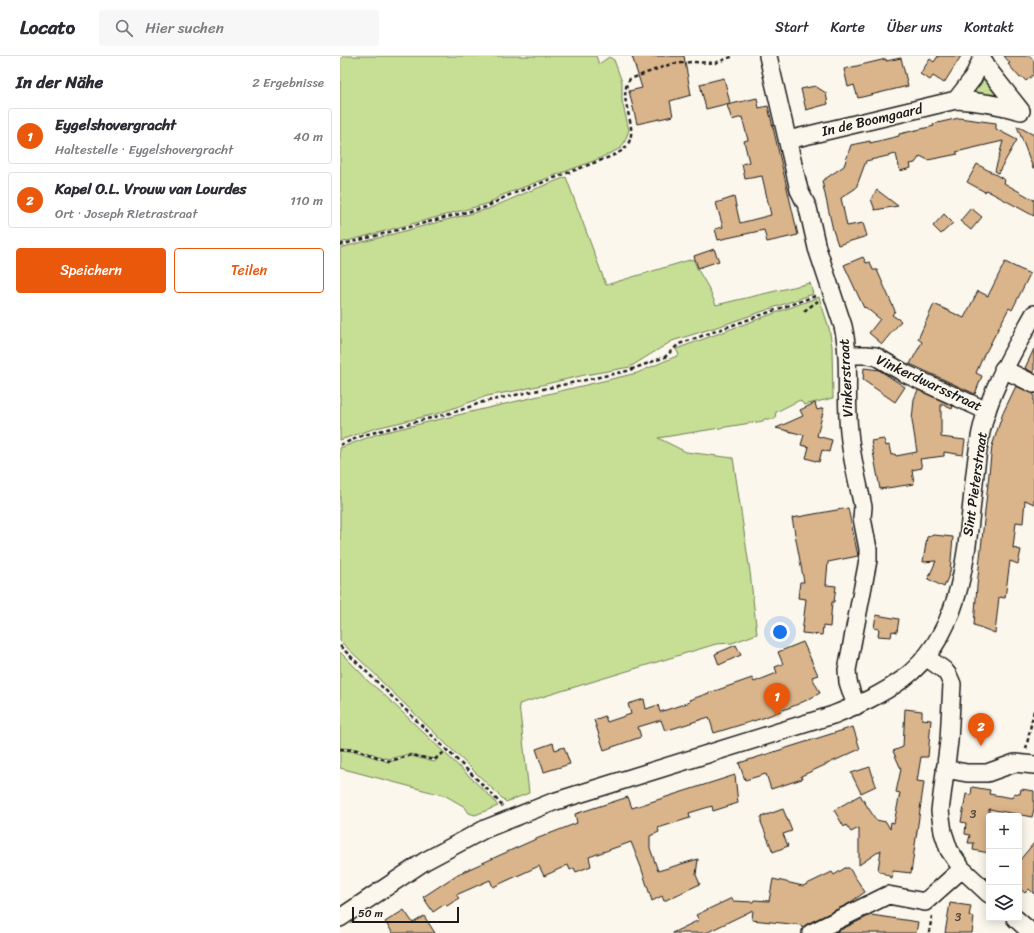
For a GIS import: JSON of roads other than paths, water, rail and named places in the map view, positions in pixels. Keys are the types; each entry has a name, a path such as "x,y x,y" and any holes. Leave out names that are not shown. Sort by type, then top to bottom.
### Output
{"street":[{"name":"Vinkerstraat","path":"768,56 799,190 808,208 817,248 843,326 847,355 849,431 863,507 862,518 868,549 868,560 847,670 848,682 856,706"},
{"name":"In de Boomgaard","path":"956,100 973,78 981,57"},
{"name":"In de Boomgaard","path":"981,57 995,79 1028,114"},
{"name":"In de Boomgaard","path":"788,140 956,100 997,105 1028,114"},
{"name":"Sint Pieterstraat","path":"340,918 425,861 485,829 553,802 833,715 880,694 902,679 926,657 936,643 946,625 957,595 967,541 979,444 987,410 1003,369 1034,314"},
{"name":"Vinkerdwarsstraat","path":"847,355 875,356 906,374 987,410"},
{"path":"1003,369 1034,384"},
{"path":"926,657 944,670 952,684 949,741 940,811 943,832 949,850 962,869 986,891"},
{"path":"945,769 967,773 987,773 1015,763 1029,764"},
{"path":"811,933 888,894 925,902 962,869"},
{"path":"1018,921 1032,933"}],"place":[{"name":"Eygelshovergracht","path":"777,716"},
{"name":"Kapel O.L. Vrouw van Lourdes","path":"981,746"}]}
